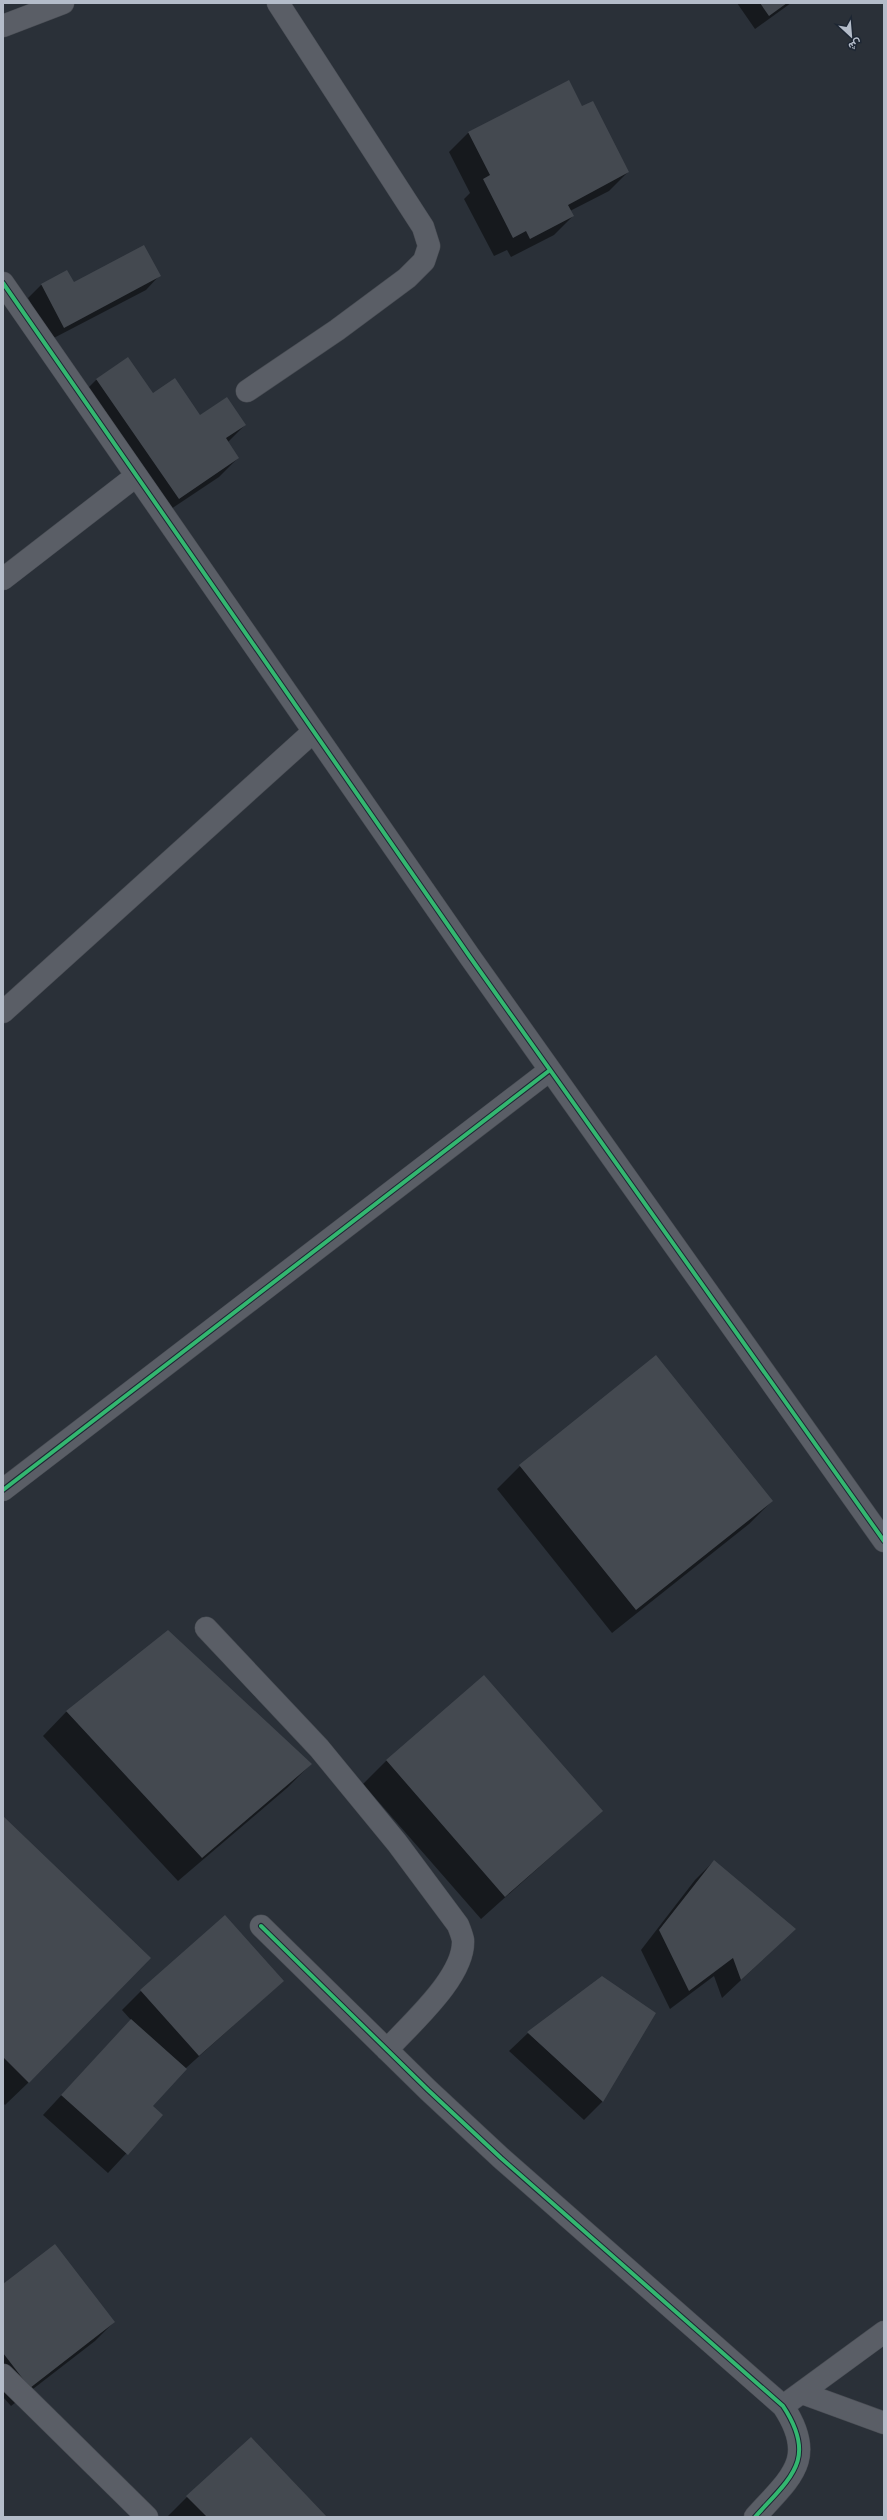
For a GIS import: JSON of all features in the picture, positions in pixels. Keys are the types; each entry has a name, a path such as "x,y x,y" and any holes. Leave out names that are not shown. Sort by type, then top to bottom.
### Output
{"street":[{"path":"3,26 63,3"},
{"path":"247,391 337,330 408,278 424,261 429,246 423,227 278,3"},
{"path":"3,283 550,1070 884,1540"},
{"path":"3,579 136,476"},
{"path":"3,1012 314,732"},
{"path":"3,1490 550,1070"},
{"path":"206,1628 318,1748 397,1843 458,1925 463,1940 458,1963 448,1982 387,2050"},
{"path":"261,1926 387,2050 501,2158 783,2406 794,2422 799,2441 800,2460 789,2479 755,2517"},
{"path":"783,2406 884,2332"},
{"path":"3,2375 147,2517"},
{"path":"802,2393 884,2423"}],"building":[{"path":"760,3 787,3 769,16"},
{"path":"569,80 582,106 593,101 629,172 568,205 574,216 530,239 526,231 513,238 483,179 490,175 468,132"},
{"path":"144,245 161,276 64,328 41,284 67,270 74,282"},
{"path":"128,357 153,393 175,378 200,415 227,397 246,425 226,438 239,458 179,499 96,379"},
{"path":"656,1355 773,1501 636,1610 519,1465"},
{"path":"168,1630 312,1764 202,1858 66,1711"},
{"path":"484,1675 603,1811 505,1897 386,1760"},
{"path":"3,1816 151,1958 29,2083 3,2057"},
{"path":"714,1860 796,1929 741,1980 733,1958 689,1991 659,1930"},
{"path":"225,1915 284,1981 199,2056 140,1990"},
{"path":"602,1976 656,2013 603,2102 527,2032"},
{"path":"131,2019 187,2069 153,2106 163,2115 128,2155 61,2095"},
{"path":"55,2244 115,2322 30,2388 3,2353 3,2284"},
{"path":"251,2437 327,2517 207,2517 186,2496"}],"cycle path":[{"path":"3,283 470,957 884,1541"},
{"path":"3,1490 550,1070"},
{"path":"261,1926 428,2090 501,2158 783,2406 793,2424 798,2440 799,2454 796,2466 789,2478 755,2517"}]}
